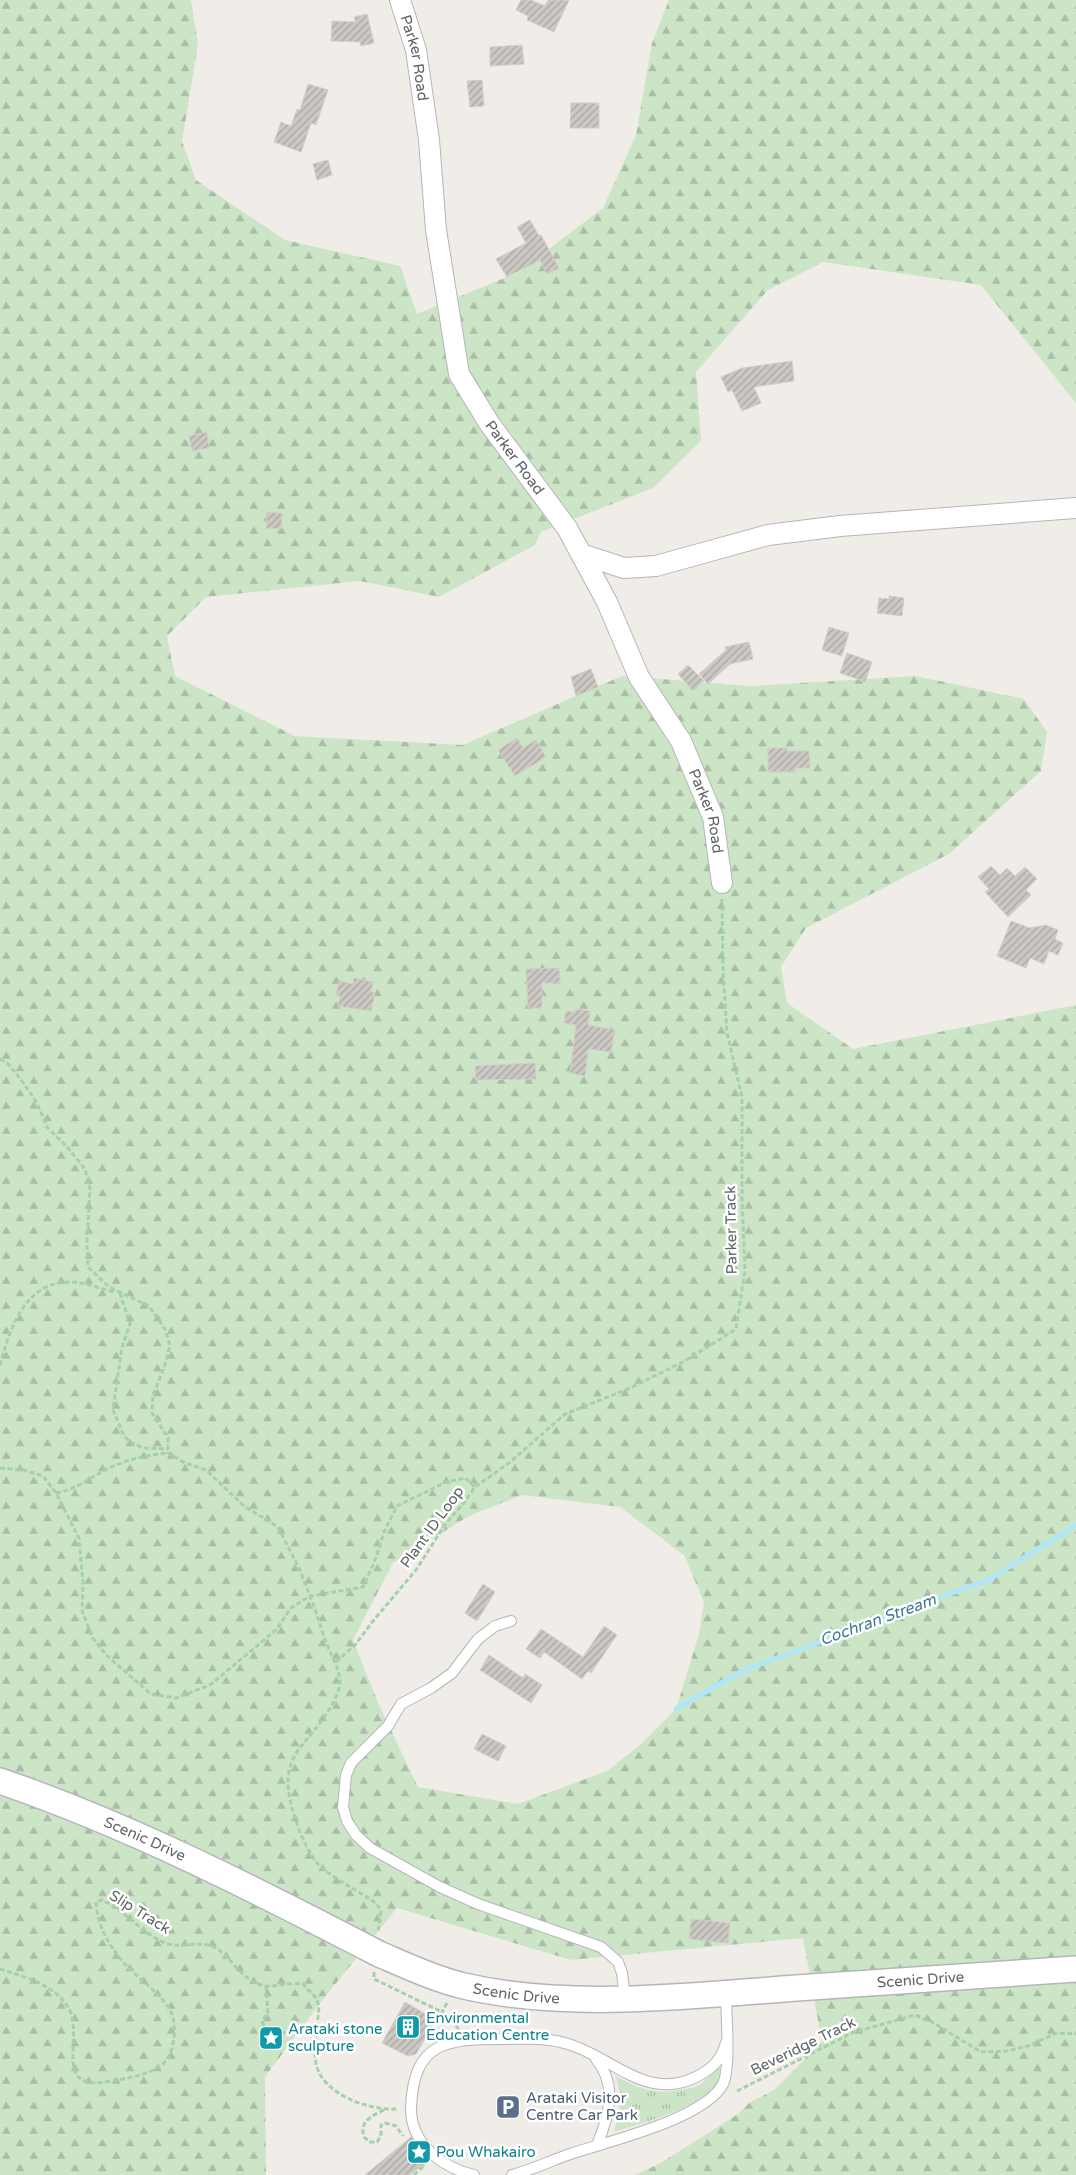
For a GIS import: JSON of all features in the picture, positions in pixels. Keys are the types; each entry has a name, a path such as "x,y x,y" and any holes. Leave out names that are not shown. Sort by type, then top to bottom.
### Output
{"street":[{"name":"Parker Road","path":"400,0 416,50 429,140 436,230 459,374 490,423 567,528 607,602 639,677 681,741 713,817 722,883"},
{"path":"581,554 624,568 656,566 768,535 840,526 1076,508"},
{"name":"Scenic Drive","path":"0,1781 115,1824 379,1954 424,1973 463,1986 522,1995 577,1999 625,1998 1076,1969"}],"lane":[{"path":"511,1621 494,1626 478,1639 452,1673 431,1688 401,1704 388,1726 351,1764 346,1775 342,1807 347,1821 356,1835 370,1848 440,1887 486,1907 602,1947 618,1962 622,1973 625,1998"},
{"path":"512,2175 597,2145 647,2130 707,2101 722,2086 727,2073 726,1993"},
{"path":"474,2175 463,2172 434,2156 426,2148 415,2129 411,2108 416,2079 421,2065 430,2052 443,2044 464,2039 550,2040 570,2044 642,2081 661,2085 680,2084 710,2070 718,2062 726,2043"},
{"path":"593,2055 603,2067 611,2098 607,2122 597,2145"}],"path":[{"name":"Parker Track","path":"475,1487 509,1463 565,1414 628,1389 677,1365 736,1329 745,1270 742,1199 742,1097 726,1033 722,883"},
{"path":"0,1059 7,1063 26,1086 37,1103 47,1127 85,1168 90,1189 87,1242 88,1267 109,1287 149,1306 166,1331 170,1346 164,1368 153,1395 152,1412 168,1438 168,1453"},
{"path":"0,1366 13,1327 24,1304 37,1292 57,1284 71,1282 120,1293"},
{"path":"120,1293 130,1324 121,1355 113,1410 124,1436 130,1442 143,1448 168,1448"},
{"path":"56,1493 68,1491 105,1470 124,1463 151,1455 168,1453 185,1463 206,1470 244,1506 278,1527 300,1570 318,1613 325,1640 336,1662 340,1683 336,1698 312,1733 296,1752 290,1766 288,1778 289,1792 297,1824 318,1864 361,1892 376,1904 381,1911 377,1936"},
{"path":"0,1468 24,1470 43,1476 56,1493 79,1538 83,1583 82,1610 92,1637 106,1655 151,1694 176,1698 210,1685 276,1630 291,1608 310,1596"},
{"name":"Plant ID Loop","path":"310,1596 363,1587 374,1563 384,1532 397,1506 446,1482 465,1478 475,1487 446,1523 416,1570 379,1613 355,1645 336,1662"},
{"name":"Slip Track","path":"0,1969 42,1984 57,1995 69,2008 72,2015 74,2034 72,2058 74,2071 79,2079 89,2083 104,2083 130,2078 153,2070 165,2062 172,2049 174,2038 172,2013 157,1993 119,1958 106,1938 99,1922 96,1902 98,1900 111,1904 164,1942 172,1945 199,1944 215,1947 236,1969 251,1980 266,1986"},
{"path":"374,1966 374,1980 442,2012 452,2019 464,2039"},
{"path":"268,2042 262,2020 268,2014 266,1986 303,1984 316,1998 319,2006 316,2062 320,2074 337,2092 359,2102 384,2109 411,2108"},
{"path":"442,2012 446,2004 456,2000 463,1986"},
{"name":"Beveridge Track","path":"737,2091 852,2033 915,2015 932,2022 981,2052 1007,2051 1028,2046 1056,2033 1076,2034"},
{"path":"384,2109 365,2122 362,2127 364,2137 374,2143 379,2141 381,2125 385,2123 396,2126 406,2140"},
{"path":"414,2175 425,2165 420,2159"}],"green space":[{"path":"0,0 191,0 198,45 182,141 196,180 285,240 400,266 417,314 517,273 603,208 636,135 652,43 669,0 1076,0 1076,403 981,285 823,262 768,290 696,372 701,441 653,488 541,532 535,545 439,597 360,581 206,597 167,636 175,676 295,736 463,745 622,676 751,686 916,676 1024,699 1047,732 1041,771 949,854 806,928 781,967 787,1003 853,1049 1076,1005 1076,2175 634,2175 659,2164 738,2114 749,2103 774,2090 822,2042 803,1938 571,1960 397,1908 321,2002 265,2077 266,2175 0,2175","holes":["522,1495 620,1507 684,1555 704,1602 699,1634 676,1709 640,1745 607,1771 518,1804 418,1787 379,1705 353,1640 393,1563 469,1516"]},
{"path":"720,2068 719,2080 713,2089 702,2098 672,2113 614,2132 621,2099 616,2076 641,2088 657,2091 674,2091 696,2087"}],"building":[{"path":"521,0 531,0 545,6 548,0 569,0 554,32 527,20 528,16 516,10"},
{"path":"367,14 374,43 361,46 360,42 331,41 332,21 356,22 354,17"},
{"path":"522,45 524,64 490,66 490,47"},
{"path":"482,80 484,106 470,107 467,81"},
{"path":"308,84 328,90 316,125 311,123 301,152 274,142 281,122 291,126 297,109 300,110"},
{"path":"571,103 599,103 599,128 570,128"},
{"path":"328,160 332,175 317,180 313,164"},
{"path":"530,220 539,236 541,235 559,268 547,274 540,260 507,277 496,259 526,243 517,227"},
{"path":"792,361 794,381 754,387 761,403 742,411 732,390 728,392 721,377 742,368"},
{"path":"207,432 209,448 192,451 189,436"},
{"path":"267,512 282,513 281,529 266,528"},
{"path":"889,596 904,598 902,616 877,613 879,598 889,599"},
{"path":"829,627 849,633 842,656 822,650"},
{"path":"749,642 753,659 730,664 708,684 699,674 726,650 725,647"},
{"path":"847,653 872,662 865,682 840,673"},
{"path":"688,665 704,681 693,691 678,674"},
{"path":"591,669 598,687 576,696 571,677"},
{"path":"517,738 523,748 536,740 546,757 515,776 498,750"},
{"path":"768,748 787,748 787,751 809,751 810,768 795,768 795,772 768,772"},
{"path":"991,866 1000,875 1007,868 1015,876 1025,867 1037,879 1026,890 1031,895 1008,917 985,892 989,889 978,877"},
{"path":"1011,921 1030,928 1046,925 1058,930 1055,939 1063,943 1058,955 1049,951 1044,964 1030,958 1026,968 997,956"},
{"path":"559,968 560,983 542,983 542,1008 528,1008 526,969"},
{"path":"354,978 373,982 371,992 375,993 371,1011 338,1006 340,996 336,995 339,981 353,984"},
{"path":"576,1009 590,1011 588,1025 615,1030 611,1052 588,1049 585,1076 570,1073 576,1025 564,1023 566,1011 575,1012"},
{"path":"535,1063 536,1079 476,1080 475,1066"},
{"path":"483,1584 495,1592 477,1621 465,1613"},
{"path":"604,1626 617,1635 591,1673 588,1671 582,1679 544,1652 540,1658 526,1649 541,1629 583,1657"},
{"path":"489,1655 523,1678 525,1674 542,1685 531,1703 480,1670"},
{"path":"482,1734 506,1746 498,1761 474,1749"},
{"path":"691,1919 730,1923 728,1943 689,1939"},
{"name":"Environmental Education Centre","path":"405,2002 429,2016 433,2025 416,2054 408,2056 382,2043"},
{"path":"411,2137 429,2160 410,2175 365,2175"}],"waterway":[{"name":"Cochran Stream","path":"676,1709 744,1670 990,1579 1076,1525"}],"place":[{"name":"Environmental Education Centre","path":"408,2027"},
{"name":"Arataki stone sculpture","path":"271,2038"},
{"name":"Arataki Visitor Centre Car Park","path":"508,2107"},
{"name":"Pou Whakairo","path":"419,2152"}]}
